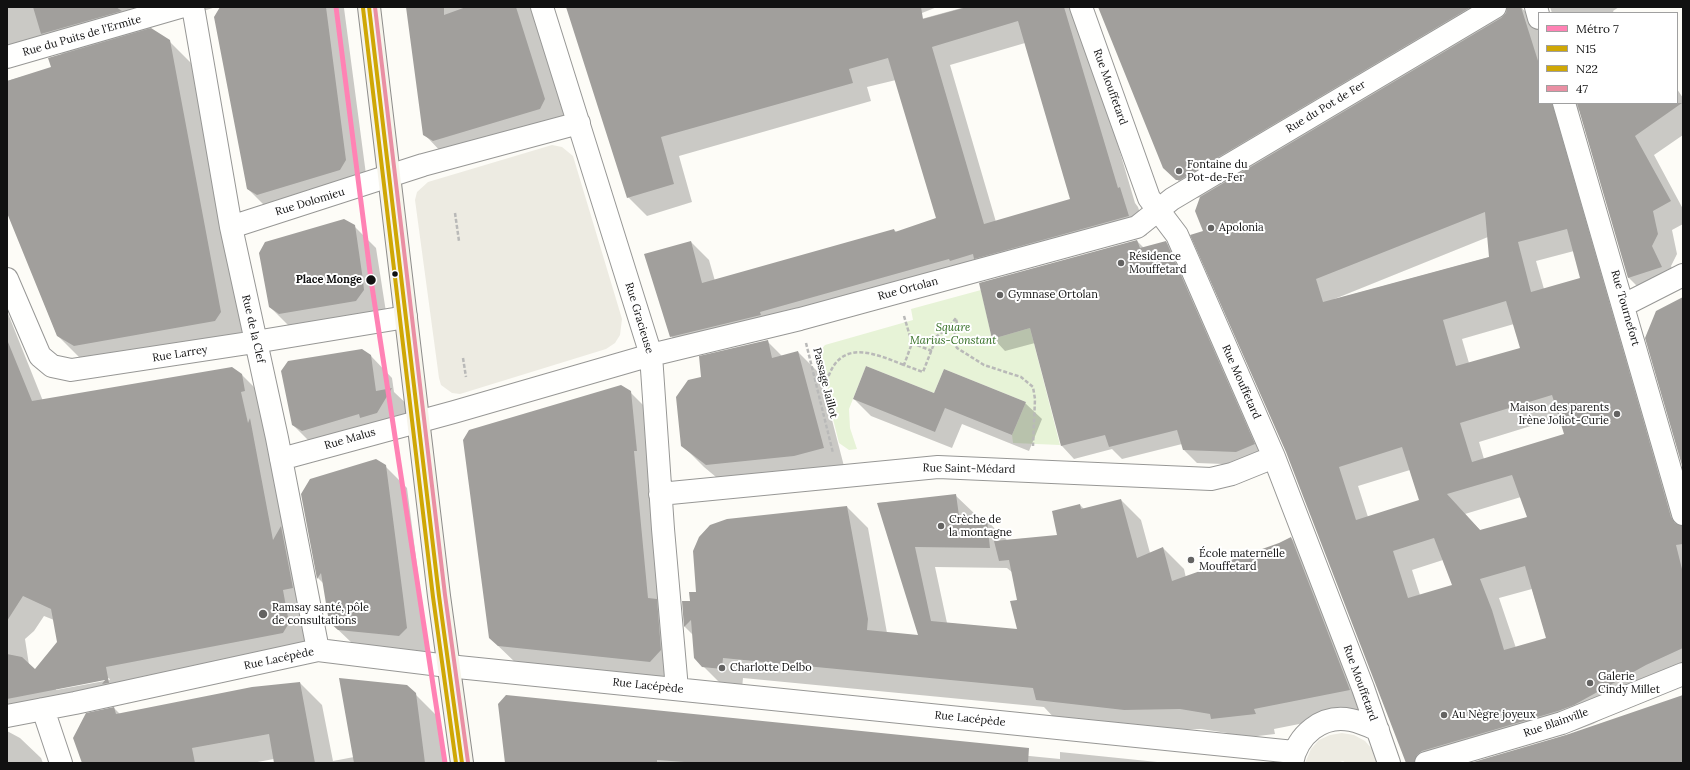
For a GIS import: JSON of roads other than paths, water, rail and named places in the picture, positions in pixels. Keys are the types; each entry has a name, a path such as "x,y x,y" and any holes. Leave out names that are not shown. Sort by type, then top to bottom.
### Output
{"main road":[{"path":"369,7 448,666 462,763"}],"street":[{"name":"Rue du Puits de l'Ermite","path":"7,57 180,7"},
{"name":"Rue de la Clef","path":"193,7 231,227 281,459 318,650"},
{"name":"Rue Gracieuse","path":"542,7 651,355 660,494 677,689"},
{"name":"Rue Mouffetard","path":"1081,7 1149,198 1177,234 1274,457 1390,763"},
{"name":"Rue du Pot de Fer","path":"1158,210 1172,199 1495,7"},
{"name":"Rue Tournefort","path":"1564,104 1624,305 1683,514"},
{"path":"389,177 424,165 579,123"},
{"name":"Rue Dolomieu","path":"231,227 389,177"},
{"name":"Rue Ortolan","path":"651,355 800,319 1137,227 1158,210"},
{"path":"1624,305 1683,275"},
{"name":"Rue Larrey","path":"7,280 40,356 52,366 71,370 255,342 406,316"},
{"path":"418,421 651,355"},
{"name":"Rue Malus","path":"281,459 418,421"},
{"name":"Rue Saint-Médard","path":"660,494 938,467 1211,479 1232,474 1274,457"},
{"name":"Rue Lacépède","path":"7,716 318,650 448,666 677,689 1293,757"},
{"name":"Rue Blainville","path":"1426,763 1562,723 1683,674"},
{"path":"43,709 61,763"},
{"path":"1293,757 1307,733 1327,721 1350,720 1378,730"}],"metro line":[{"name":"7","path":"336,7 371,280 445,763"}],"place":[{"name":"Fontaine du Pot-de-Fer","path":"1179,171"},
{"name":"Apolonia","path":"1211,228"},
{"name":"Résidence Mouffetard","path":"1121,263"},
{"name":"Place Monge","path":"371,280"},
{"name":"Gymnase Ortolan","path":"1000,295"},
{"name":"Maison des parents Irène Joliot-Curie","path":"1617,414"},
{"name":"Crèche de la montagne","path":"941,526"},
{"name":"École maternelle Mouffetard","path":"1191,560"},
{"name":"Ramsay santé, pôle de consultations","path":"263,614"},
{"name":"Charlotte Delbo","path":"722,668"},
{"name":"Galerie Cindy Millet","path":"1590,683"},
{"name":"Au Nègre joyeux","path":"1444,715"}],"park label":[{"name":"Square Marius-Constant","path":"953,334"}]}
